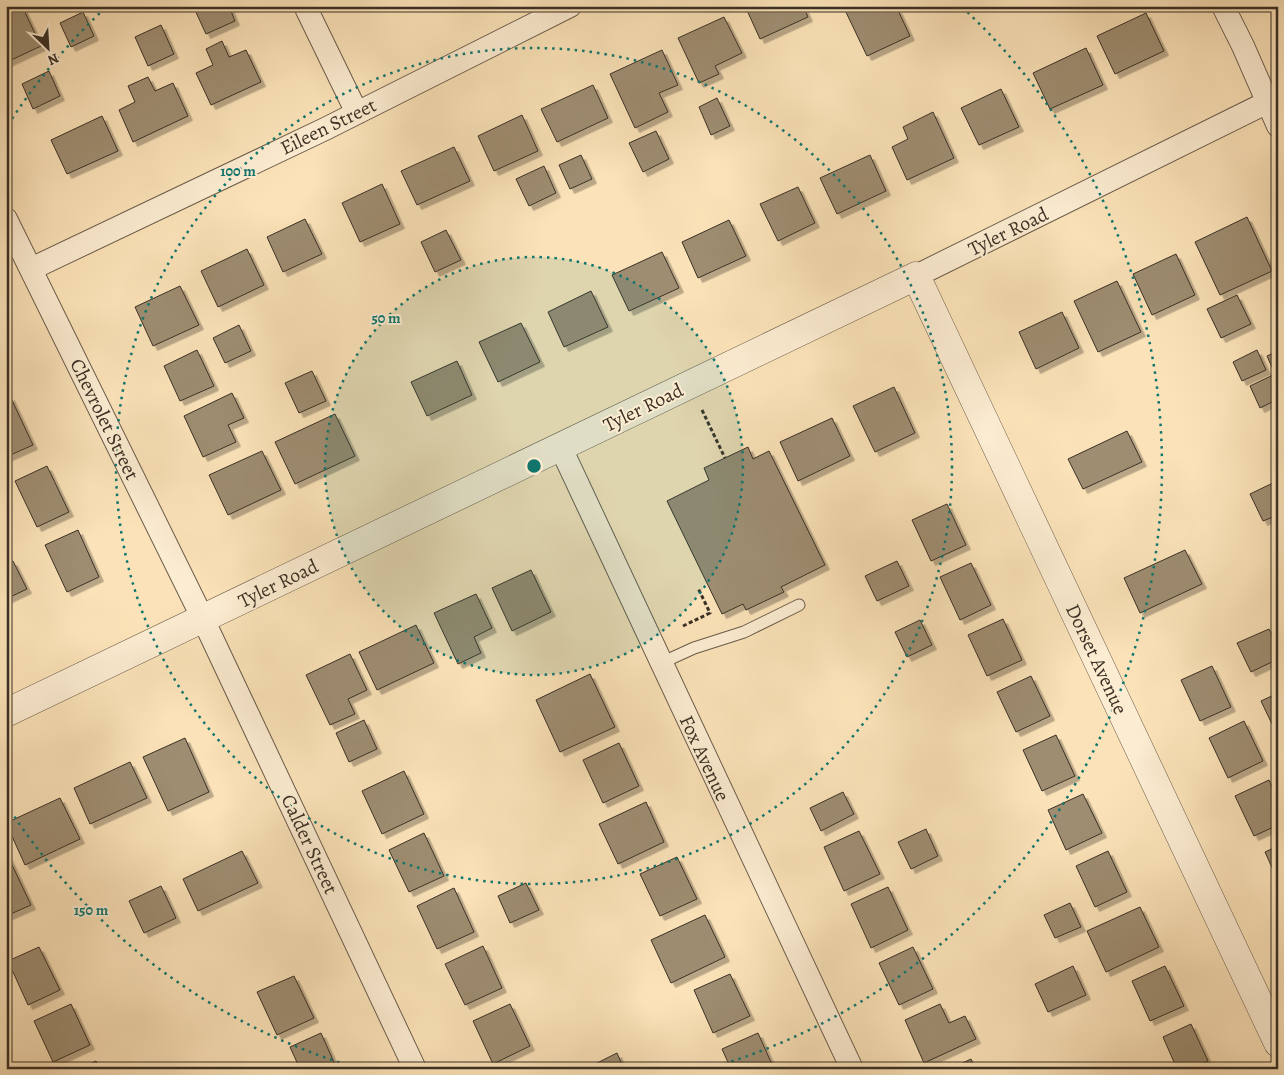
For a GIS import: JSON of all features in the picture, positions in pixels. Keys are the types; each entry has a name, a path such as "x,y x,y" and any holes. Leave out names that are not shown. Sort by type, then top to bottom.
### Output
{"street":[{"path":"305,6 356,113"},
{"name":"Eileen Street","path":"31,269 356,113 570,6"},
{"path":"1223,6 1272,100 1278,126"},
{"name":"Tyler Road","path":"6,713 916,276 1272,100"},
{"name":"Chevrolet Street","path":"6,219 204,619"},
{"name":"Dorset Avenue","path":"916,276 1278,1043"},
{"name":"Fox Avenue","path":"560,446 852,1069"},
{"name":"Calder Street","path":"204,619 415,1069"}],"lane":[{"path":"661,663 694,648 744,632 799,605"}],"path":[{"path":"690,384 725,458"},
{"path":"684,626 710,613 698,588"}],"building":[{"path":"6,6 22,6 41,46 7,62 6,59"},
{"path":"197,6 229,6 235,21 206,34 194,8"},
{"path":"745,6 803,6 808,17 760,39"},
{"path":"843,6 896,6 910,36 867,56"},
{"path":"83,12 94,36 71,47 60,23"},
{"path":"1146,13 1164,51 1115,74 1097,36"},
{"path":"724,17 742,53 715,66 719,74 699,83 678,38"},
{"path":"161,25 174,54 148,66 135,37"},
{"path":"222,41 229,57 246,50 261,82 211,105 196,73 213,65 206,49"},
{"path":"1086,48 1103,85 1050,109 1033,73"},
{"path":"662,50 678,85 659,93 668,112 635,128 610,74"},
{"path":"49,71 60,96 33,109 22,84"},
{"path":"148,77 155,91 173,83 188,116 133,142 119,110 135,102 128,86"},
{"path":"593,85 608,118 557,142 541,109"},
{"path":"1001,89 1019,127 979,145 961,108"},
{"path":"717,98 730,126 711,135 699,107"},
{"path":"933,112 954,158 907,180 892,147 908,139 903,127"},
{"path":"522,115 538,151 494,171 478,136"},
{"path":"102,116 118,151 67,174 51,140"},
{"path":"656,131 669,159 643,172 629,143"},
{"path":"454,147 470,181 417,205 401,171"},
{"path":"581,155 592,179 570,189 559,165"},
{"path":"870,155 886,191 837,214 820,178"},
{"path":"544,166 556,193 529,206 516,179"},
{"path":"382,184 400,224 360,242 342,203"},
{"path":"798,187 815,223 778,241 760,204"},
{"path":"1247,217 1272,271 1220,295 1195,242"},
{"path":"305,219 322,254 283,272 267,237"},
{"path":"729,220 746,256 698,278 682,242"},
{"path":"446,230 461,260 435,272 421,242"},
{"path":"247,249 264,285 218,307 201,271"},
{"path":"662,252 679,288 629,311 612,275"},
{"path":"1176,254 1195,295 1152,315 1133,274"},
{"path":"1117,281 1141,332 1098,352 1074,301"},
{"path":"180,286 199,325 153,346 135,307"},
{"path":"591,291 608,327 564,347 548,312"},
{"path":"1237,295 1251,324 1221,338 1207,309"},
{"path":"1062,312 1079,348 1036,369 1019,332"},
{"path":"521,323 540,362 498,382 479,342"},
{"path":"239,325 251,351 225,363 213,338"},
{"path":"197,350 214,386 180,401 164,366"},
{"path":"1257,350 1266,370 1242,381 1233,362"},
{"path":"1278,351 1278,399 1260,408 1250,386 1275,374 1267,356"},
{"path":"457,361 472,395 427,416 411,382"},
{"path":"312,371 326,401 299,413 285,383"},
{"path":"894,387 915,433 875,452 853,406"},
{"path":"232,393 244,418 228,425 236,442 203,457 184,416"},
{"path":"10,396 33,445 6,457 6,398"},
{"path":"335,414 355,456 295,484 275,442"},
{"path":"832,418 850,456 798,481 780,442"},
{"path":"1127,431 1142,462 1083,489 1068,459"},
{"path":"748,447 753,459 769,451 825,565 781,587 784,592 746,610 743,604 722,614 667,501 709,480 704,468"},
{"path":"262,451 281,490 228,515 209,475"},
{"path":"47,466 69,512 37,527 15,481"},
{"path":"1275,482 1278,487 1278,515 1263,521 1250,494"},
{"path":"947,504 966,545 931,561 912,520"},
{"path":"78,530 99,577 67,592 45,545"},
{"path":"1185,550 1202,584 1140,613 1124,578"},
{"path":"13,561 27,589 6,599 6,564"},
{"path":"897,561 909,586 877,601 865,576"},
{"path":"971,563 991,605 960,620 940,577"},
{"path":"531,570 551,612 512,631 492,588"},
{"path":"476,594 492,628 474,637 481,653 458,664 434,613"},
{"path":"1003,619 1022,660 987,676 968,635"},
{"path":"920,620 932,645 907,657 895,632"},
{"path":"416,625 434,663 377,690 359,652"},
{"path":"1269,629 1278,647 1278,659 1251,672 1237,643"},
{"path":"350,654 367,690 348,699 355,714 330,725 306,675"},
{"path":"1212,666 1231,707 1200,721 1181,680"},
{"path":"590,674 615,727 560,752 536,700"},
{"path":"1031,676 1050,716 1016,732 997,692"},
{"path":"1278,693 1278,722 1272,724 1261,701"},
{"path":"364,720 377,749 349,762 336,733"},
{"path":"1244,721 1263,761 1228,778 1209,738"},
{"path":"1056,735 1075,776 1042,791 1023,750"},
{"path":"185,738 209,792 168,811 143,757"},
{"path":"619,743 639,786 603,803 583,760"},
{"path":"130,762 147,798 90,824 74,788"},
{"path":"404,771 424,814 382,834 362,791"},
{"path":"1269,780 1278,800 1278,825 1254,836 1235,796"},
{"path":"843,792 854,814 821,831 810,808"},
{"path":"1083,794 1102,833 1066,850 1048,810"},
{"path":"60,798 80,839 25,865 6,823"},
{"path":"646,802 664,842 618,864 599,824"},
{"path":"926,829 938,856 911,869 898,842"},
{"path":"859,831 880,874 844,891 824,847"},
{"path":"424,833 444,876 409,892 389,850"},
{"path":"1278,846 1278,881 1265,852"},
{"path":"242,851 258,883 198,911 183,879"},
{"path":"1108,851 1127,892 1095,907 1076,866"},
{"path":"6,852 31,905 6,916"},
{"path":"677,857 697,899 660,916 640,874"},
{"path":"526,883 539,910 510,923 498,896"},
{"path":"161,886 176,918 144,933 129,901"},
{"path":"888,887 908,930 871,948 851,904"},
{"path":"454,888 474,932 437,949 417,906"},
{"path":"1070,903 1081,927 1055,938 1044,915"},
{"path":"1140,907 1159,947 1106,972 1087,931"},
{"path":"705,915 725,957 671,983 651,940"},
{"path":"483,946 502,988 465,1005 445,964"},
{"path":"39,947 60,990 28,1005 8,961"},
{"path":"913,947 933,989 899,1005 879,963"},
{"path":"1073,966 1086,995 1048,1012 1035,984"},
{"path":"1165,966 1184,1006 1150,1021 1132,981"},
{"path":"730,974 750,1016 713,1033 694,990"},
{"path":"294,976 314,1018 277,1035 257,992"},
{"path":"71,1004 90,1045 53,1062 34,1021"},
{"path":"510,1004 530,1046 493,1064 473,1021"},
{"path":"940,1004 949,1023 965,1016 976,1039 924,1063 905,1020"},
{"path":"1191,1024 1208,1061 1191,1069 1177,1069 1163,1037"},
{"path":"321,1033 337,1069 300,1069 290,1047"},
{"path":"758,1033 774,1069 731,1069 722,1049"},
{"path":"617,1053 624,1069 595,1069 593,1065"},
{"path":"971,1059 976,1069 950,1069"},
{"path":"96,1061 100,1069 79,1069"}]}
